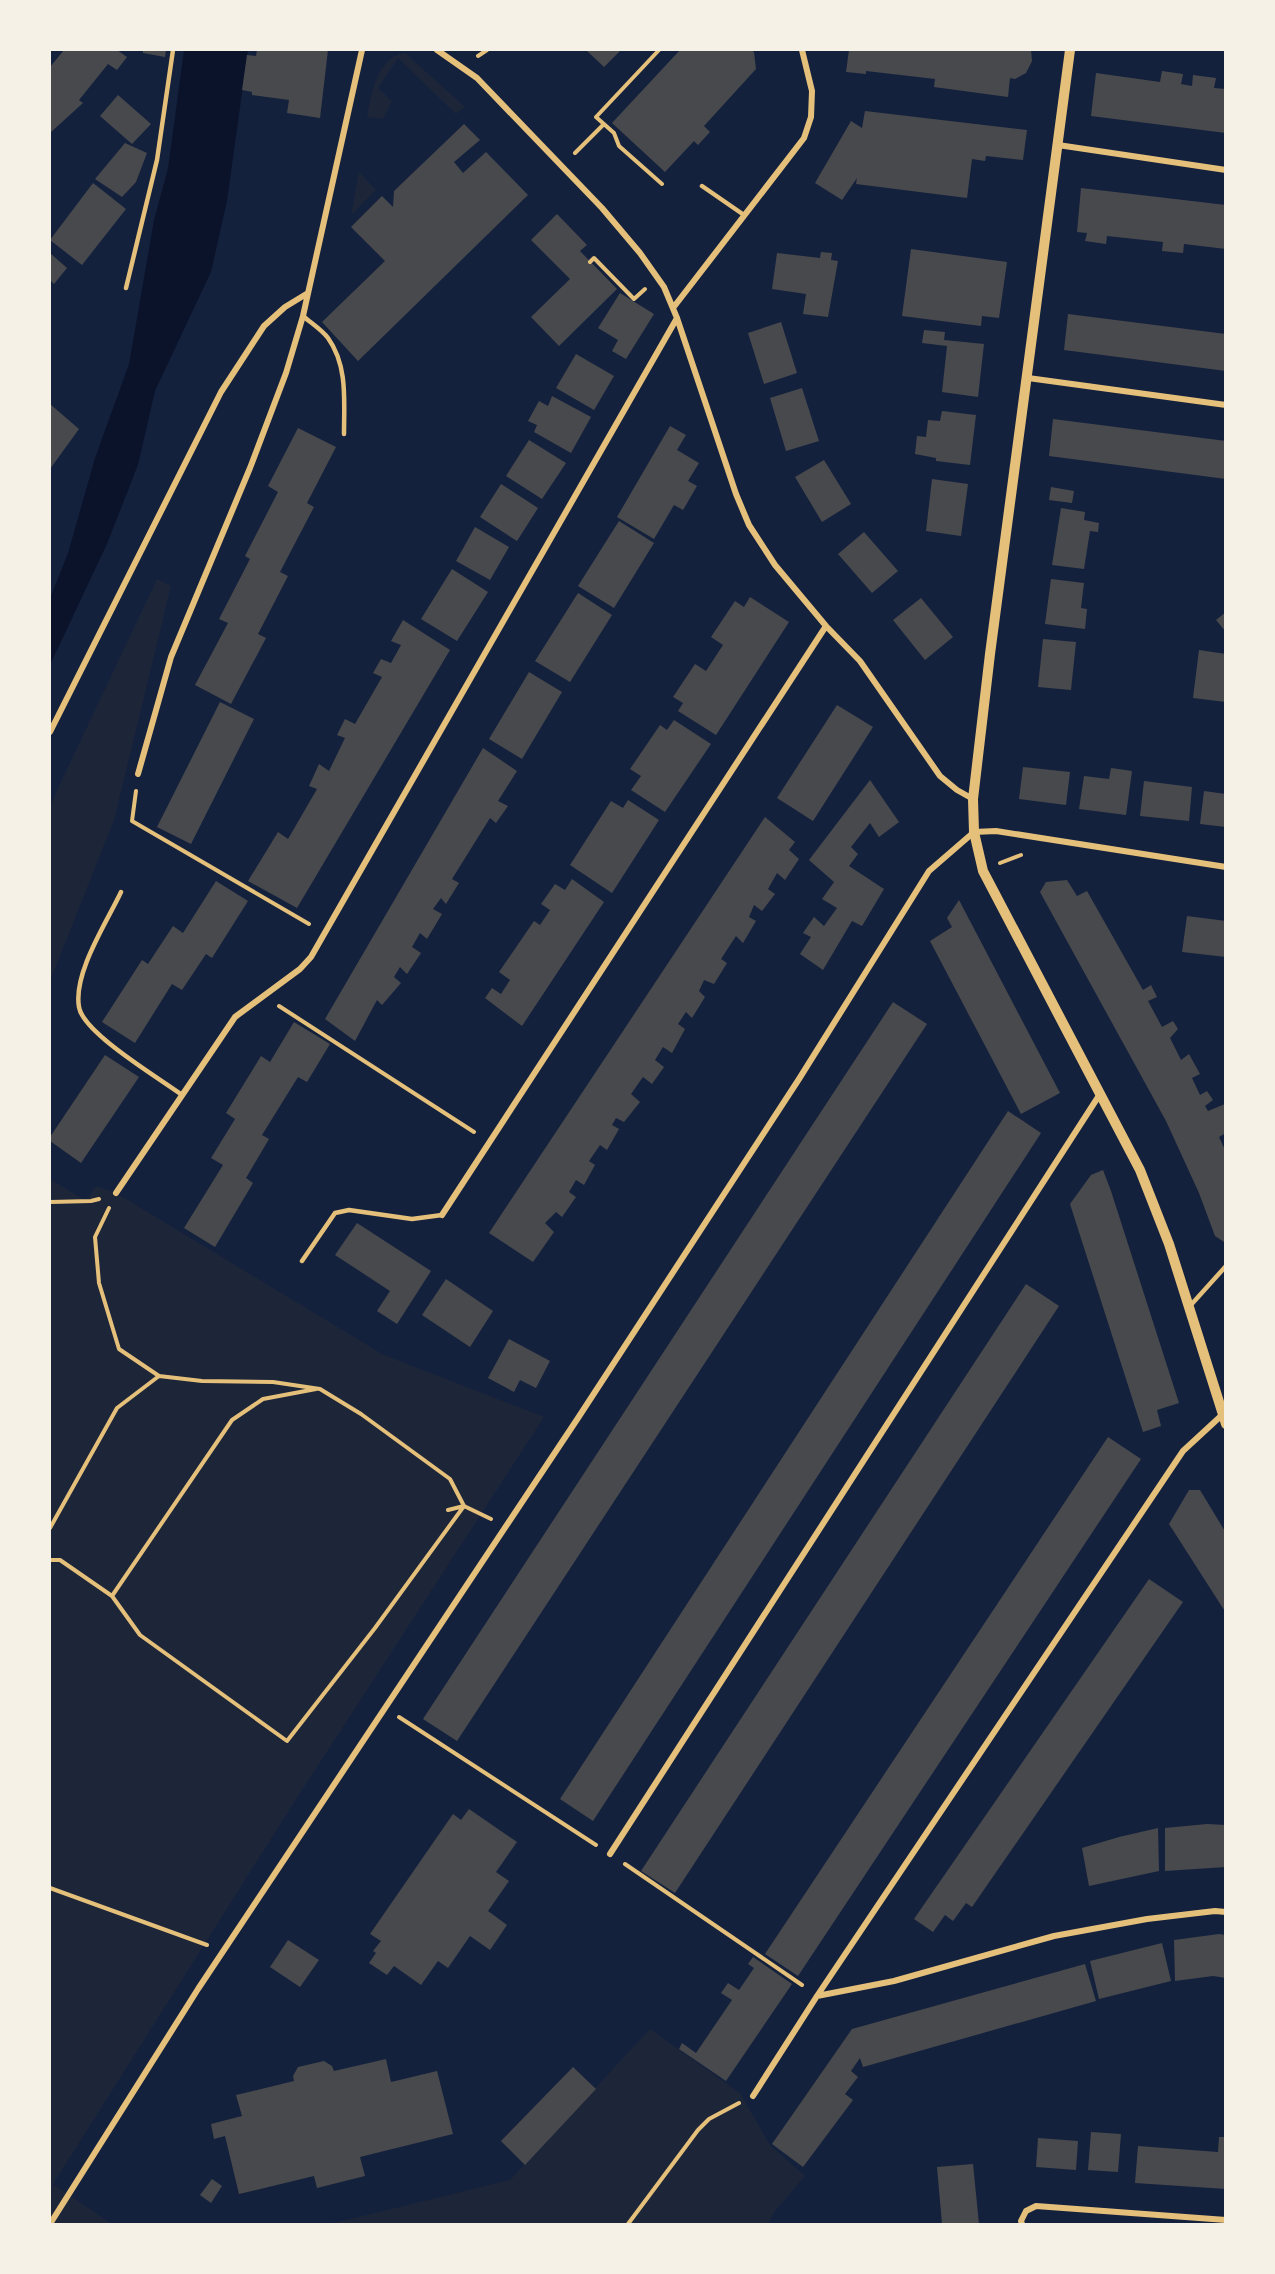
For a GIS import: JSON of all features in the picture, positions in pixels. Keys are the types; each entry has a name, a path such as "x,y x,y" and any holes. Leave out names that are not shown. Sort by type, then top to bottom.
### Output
{"street":[{"path":"138,774 171,657 250,468 286,373 303,316 362,50"},
{"path":"437,50 477,78 633,244 658,278 677,318 736,494 749,525 775,565 826,626 860,662 940,776 973,799"},
{"path":"673,308 804,138 812,117 812,91 802,50"},
{"path":"753,2096 817,1996 1182,1451 1224,1420 1169,1244 1140,1170 1120,1128 983,871 974,832 973,799 990,654 1070,50"},
{"path":"1058,145 1226,170"},
{"path":"50,732 220,392 264,326 285,307 308,293"},
{"path":"116,1193 235,1017 300,969 311,957 677,318"},
{"path":"1028,378 1226,405"},
{"path":"441,1215 826,626"},
{"path":"50,2224 224,1951 506,1527 792,1089 929,871 974,832 996,831 1226,867"},
{"path":"610,1854 1100,1094"},
{"path":"817,1996 894,1981 1054,1936 1146,1919 1215,1911 1226,1912"},
{"path":"1022,2224 1026,2211 1036,2206 1226,2220"}],"lane":[{"path":"126,288 157,160 173,50"},
{"path":"702,186 744,215"},
{"path":"303,316 326,336 338,356 344,384 344,434"},
{"path":"121,892 86,965 78,992 79,1009 87,1024 107,1042 182,1095"},
{"path":"302,1261 334,1212 349,1210 412,1219 441,1215"},
{"path":"1188,1308 1226,1266"}],"path":[{"path":"659,50 596,117 614,133 619,146 662,184"},
{"path":"562,166 604,124"},
{"path":"591,262 594,258 634,299 658,278"},
{"path":"138,774 132,821 325,934"},
{"path":"983,871 1051,840"},
{"path":"263,996 489,1142"},
{"path":"116,1193 95,1237 99,1283 119,1349 159,1376 202,1381 273,1382 320,1389 361,1414 450,1479 464,1506 506,1527"},
{"path":"50,1202 91,1201 116,1193"},
{"path":"50,1528 117,1408 159,1376"},
{"path":"112,1596 232,1420 263,1399 320,1389"},
{"path":"448,1510 464,1506"},
{"path":"50,1560 60,1560 112,1596 140,1635 287,1741 375,1628 464,1506"},
{"path":"50,1888 224,1951"},
{"path":"628,2224 698,2130 710,2119 753,2096"}],"shaded area":[{"path":"184,50 248,50 227,201 211,272 155,391 138,465 107,544 50,665 50,598 68,553 95,458 129,364 154,220 168,168"},
{"path":"405,53 465,107 456,114 398,58 378,88 392,101 383,119 367,117 381,70 395,56"},
{"path":"359,172 376,190 351,215"},
{"path":"157,579 171,586 114,820 50,981 50,805"},
{"path":"50,1179 86,1201 96,1186 116,1193 384,1355 544,1417 293,1804 53,2184 112,2224 50,2224"},
{"path":"650,2029 740,2093 770,2145 805,2176 775,2211 768,2224 330,2224 510,2180"}],"building":[{"path":"64,50 117,50 127,57 117,70 108,64 79,100 83,103 50,133 50,67"},
{"path":"143,50 166,50 165,57 143,53"},
{"path":"257,50 328,50 320,118 287,113 289,100 252,95 252,92 242,90 247,55 256,56"},
{"path":"586,50 621,50 604,67"},
{"path":"680,50 751,50 754,52 756,69 704,126 710,132 698,145 694,141 665,172 612,123"},
{"path":"849,50 1031,50 1032,61 1026,73 1015,79 1010,78 1008,97 934,87 935,79 866,71 866,74 846,72"},
{"path":"1162,71 1183,74 1181,84 1192,86 1193,75 1216,78 1214,88 1226,89 1226,133 1091,116 1096,73 1160,82"},
{"path":"118,95 151,124 132,144 100,116"},
{"path":"865,111 1027,130 1023,160 986,156 985,161 972,159 967,198 856,184 857,178 842,200 815,183 851,121 862,128"},
{"path":"464,124 480,140 454,162 463,173 486,152 528,195 358,361 322,322 385,261 351,227 382,196 393,207 394,191"},
{"path":"125,143 147,153 136,182 122,197 95,179"},
{"path":"93,183 126,209 82,265 50,240"},
{"path":"1081,188 1226,205 1226,249 1184,244 1183,253 1162,251 1163,242 1107,236 1106,244 1085,241 1087,233 1077,232"},
{"path":"557,214 587,245 580,251 617,289 559,346 531,317 570,279 531,240"},
{"path":"911,249 1007,262 999,318 982,316 981,326 902,316"},
{"path":"821,252 832,253 831,260 838,261 828,317 803,314 806,294 772,289 777,253 820,258"},
{"path":"50,253 67,268 54,284 50,280"},
{"path":"620,293 654,314 626,359 612,351 618,340 598,328"},
{"path":"1068,314 1226,334 1226,371 1064,350"},
{"path":"781,322 797,373 764,384 748,333"},
{"path":"924,330 945,332 944,340 984,344 978,397 942,392 947,346 922,343"},
{"path":"576,354 614,376 594,410 556,388"},
{"path":"802,388 819,441 786,451 770,398"},
{"path":"552,396 591,417 571,453 534,432 537,425 528,421 539,401 548,406"},
{"path":"50,404 79,429 50,469"},
{"path":"942,411 976,415 970,465 936,461 936,458 915,454 917,436 926,437 928,420 940,421"},
{"path":"1053,419 1226,441 1226,479 1049,456"},
{"path":"670,426 686,435 677,450 699,463 688,481 697,486 683,510 674,505 654,539 617,517"},
{"path":"298,428 336,447 307,503 314,507 280,572 288,576 258,634 266,638 231,704 195,685 228,623 219,619 250,559 245,556 278,492 268,486"},
{"path":"529,440 566,463 542,499 506,476"},
{"path":"824,460 851,504 822,522 795,477"},
{"path":"932,479 968,484 961,536 926,531"},
{"path":"501,484 538,508 517,541 480,517"},
{"path":"1051,487 1074,491 1072,503 1049,500"},
{"path":"1061,508 1085,512 1084,520 1099,523 1098,532 1090,531 1084,569 1052,565"},
{"path":"619,521 654,543 614,608 578,586"},
{"path":"475,527 509,547 490,580 456,561"},
{"path":"864,532 898,571 872,593 838,554"},
{"path":"452,569 488,592 457,641 421,619"},
{"path":"1051,579 1084,583 1081,608 1087,609 1085,629 1045,624"},
{"path":"578,593 612,615 570,682 535,661"},
{"path":"750,597 789,622 716,735 678,711 683,703 673,697 695,664 706,671 723,645 711,637 735,601 744,607"},
{"path":"921,598 953,637 925,660 893,620"},
{"path":"1226,612 1226,632 1216,620"},
{"path":"403,620 450,650 297,908 248,881 278,832 288,839 317,789 309,786 319,764 329,771 345,738 337,735 345,719 355,724 382,677 373,673 381,659 391,663 401,645 391,641"},
{"path":"1043,639 1076,642 1071,690 1038,687"},
{"path":"1199,650 1226,654 1226,702 1193,698"},
{"path":"529,672 562,692 522,759 489,739"},
{"path":"220,702 254,719 191,844 157,827"},
{"path":"837,705 873,727 813,821 777,798"},
{"path":"674,720 711,744 665,812 631,790 641,776 630,769 660,725 667,730"},
{"path":"483,748 517,771 498,801 508,806 496,823 490,818 452,879 459,883 446,904 441,898 433,909 442,914 427,939 420,933 412,947 421,953 407,974 400,967 394,977 401,983 382,1005 377,1000 355,1041 325,1019"},
{"path":"1023,767 1070,772 1066,805 1019,799"},
{"path":"1111,768 1132,771 1126,815 1079,809 1084,776 1109,779"},
{"path":"870,780 899,822 879,837 870,823 851,847 858,854 849,866 884,889 862,926 852,921 823,970 800,954 811,937 803,933 814,917 824,926 837,908 822,899 834,882 809,860"},
{"path":"1144,781 1192,787 1189,821 1140,816"},
{"path":"1204,791 1226,794 1226,827 1200,824"},
{"path":"628,800 659,820 612,893 570,865 611,801 623,808"},
{"path":"765,817 795,842 789,850 799,859 785,880 777,873 768,889 775,894 762,911 754,905 749,917 756,921 743,943 736,936 721,959 727,963 714,984 704,980 699,991 705,997 692,1018 686,1012 678,1024 685,1029 672,1053 663,1047 655,1060 664,1067 652,1084 643,1077 631,1094 640,1102 624,1122 616,1118 612,1125 619,1129 607,1150 600,1145 589,1161 595,1165 584,1185 576,1180 569,1192 576,1197 562,1217 556,1212 545,1223 554,1232 533,1262 489,1233"},
{"path":"572,879 604,902 522,1026 485,998 492,988 501,994 510,980 499,972 534,921 540,925 550,910 541,904 555,884 565,890"},
{"path":"1067,880 1077,896 1087,891 1143,990 1151,985 1157,997 1148,1001 1162,1027 1173,1021 1178,1029 1170,1038 1181,1060 1189,1054 1200,1074 1192,1078 1200,1095 1207,1091 1213,1100 1205,1106 1208,1111 1226,1105 1226,1133 1219,1137 1226,1152 1224,1242 1215,1236 1199,1193 1166,1121 1040,892 1046,882"},
{"path":"216,881 248,901 212,958 206,954 182,990 172,984 135,1043 102,1022 142,960 148,964 173,926 183,933"},
{"path":"959,900 1060,1093 1021,1114 930,941 952,927 947,918"},
{"path":"1187,916 1226,921 1226,957 1182,952"},
{"path":"893,1002 927,1024 457,1741 423,1719"},
{"path":"294,1022 330,1044 307,1082 298,1077 262,1135 269,1139 246,1178 253,1183 215,1247 184,1228 223,1165 211,1158 235,1119 226,1113 261,1056 270,1062"},
{"path":"105,1055 139,1077 81,1163 50,1141 50,1137"},
{"path":"1008,1111 1041,1133 593,1821 560,1799"},
{"path":"1103,1170 1179,1403 1157,1410 1161,1426 1143,1432 1070,1204 1091,1175"},
{"path":"357,1223 431,1271 397,1324 377,1311 390,1291 335,1255"},
{"path":"446,1279 493,1311 470,1347 422,1315"},
{"path":"1026,1284 1059,1306 675,1893 641,1871"},
{"path":"509,1339 550,1361 536,1388 520,1380 514,1392 488,1378"},
{"path":"1108,1437 1141,1459 798,1976 765,1954"},
{"path":"1189,1490 1200,1490 1226,1533 1226,1613 1169,1524"},
{"path":"1149,1579 1183,1602 972,1907 966,1903 953,1921 945,1915 933,1932 914,1919"},
{"path":"469,1809 517,1842 496,1872 509,1881 488,1911 507,1925 490,1950 470,1936 448,1968 438,1961 421,1985 394,1966 387,1975 369,1963 376,1953 373,1951 381,1941 370,1934 453,1814 461,1820"},
{"path":"1207,1824 1226,1825 1226,1867 1165,1871 1165,1828"},
{"path":"1158,1828 1159,1871 1089,1886 1082,1848"},
{"path":"1226,1935 1226,1978 1213,1976 1175,1981 1174,1940"},
{"path":"288,1940 319,1960 300,1987 270,1967"},
{"path":"1162,1943 1171,1981 1099,1999 1090,1961"},
{"path":"753,1957 792,1984 726,2081 679,2049 682,2043 696,2053 732,2000 721,1993 728,1983 739,1990 754,1968 748,1964"},
{"path":"1085,1964 1096,2001 863,2067 860,2058 851,2071 858,2077 845,2094 853,2100 803,2167 772,2144 852,2029"},
{"path":"386,2059 391,2082 437,2071 453,2134 360,2157 365,2176 317,2188 314,2176 239,2194 225,2136 214,2139 211,2124 242,2116 236,2095 294,2081 293,2076 298,2067 324,2061 332,2066 334,2071"},
{"path":"573,2067 596,2089 525,2165 501,2141"},
{"path":"1091,2132 1121,2134 1118,2172 1088,2170"},
{"path":"1219,2137 1226,2137 1226,2189 1135,2183 1138,2146 1218,2152"},
{"path":"1038,2138 1078,2141 1076,2170 1036,2167"},
{"path":"973,2164 979,2224 942,2224 937,2167"},
{"path":"212,2179 222,2186 211,2203 200,2195"}]}
